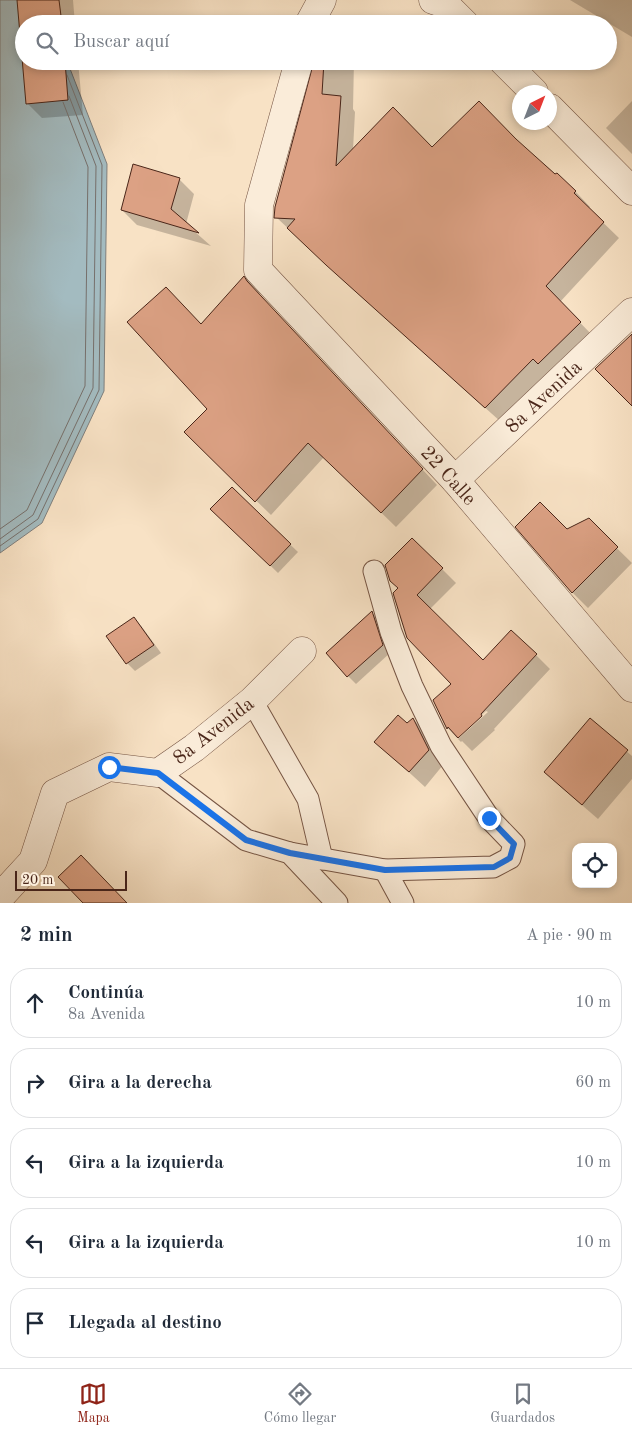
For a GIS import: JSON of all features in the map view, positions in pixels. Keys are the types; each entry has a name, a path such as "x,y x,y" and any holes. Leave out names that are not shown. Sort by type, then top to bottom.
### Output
{"street":[{"path":"314,15 322,0"},
{"path":"442,1 456,15"},
{"name":"22 Calle","path":"296,70 259,205 258,270 455,480 632,688"},
{"path":"511,70 527,85"},
{"path":"557,115 632,191"},
{"name":"8a Avenida","path":"455,480 632,312"},
{"name":"8a Avenida","path":"0,896 33,861 55,793 109,767 158,773 194,748 252,701 302,651"}],"lane":[{"path":"158,773 246,840 290,853 385,870 494,867 510,858 514,844 489,818 441,746 412,686 391,632 374,571"},
{"path":"252,701 308,799 322,859"},
{"path":"290,853 337,903"},
{"path":"385,870 403,903"}],"water":[{"path":"0,0 44,0 32,15 15,15 15,70 70,70 107,164 104,391 42,523 0,553"}],"building":[{"path":"17,0 59,0 61,15 18,15"},
{"path":"23,70 66,70 68,100 26,104"},
{"path":"312,70 323,70 322,94 341,96 336,166 393,107 432,147 479,101 516,139 576,191 574,193 604,222 546,286 581,322 538,364 533,359 485,408 287,228 295,219 274,218 275,207"},
{"path":"133,164 180,178 171,209 199,233 121,210"},
{"path":"244,276 423,469 381,513 308,443 255,502 184,432 207,409 127,322 166,287 201,324"},
{"path":"632,334 632,406 595,369"},
{"path":"232,487 291,544 270,566 210,509"},
{"path":"540,502 567,529 589,518 618,547 572,593 515,527"},
{"path":"412,538 443,568 417,595 483,660 511,630 537,654 481,714 482,716 458,738 448,727 447,729 433,700 451,684 407,638 393,593 398,588 390,581 385,565"},
{"path":"372,611 383,645 347,677 326,653"},
{"path":"134,617 154,645 126,664 106,636"},
{"path":"398,715 407,723 413,718 429,750 409,772 374,742"},
{"path":"590,718 628,750 582,805 544,772"},
{"path":"81,855 127,903 83,903 58,877"}],"route":[{"path":"109,767 158,773 246,840 290,853 385,870 494,867 510,858 514,844 489,818"}]}
